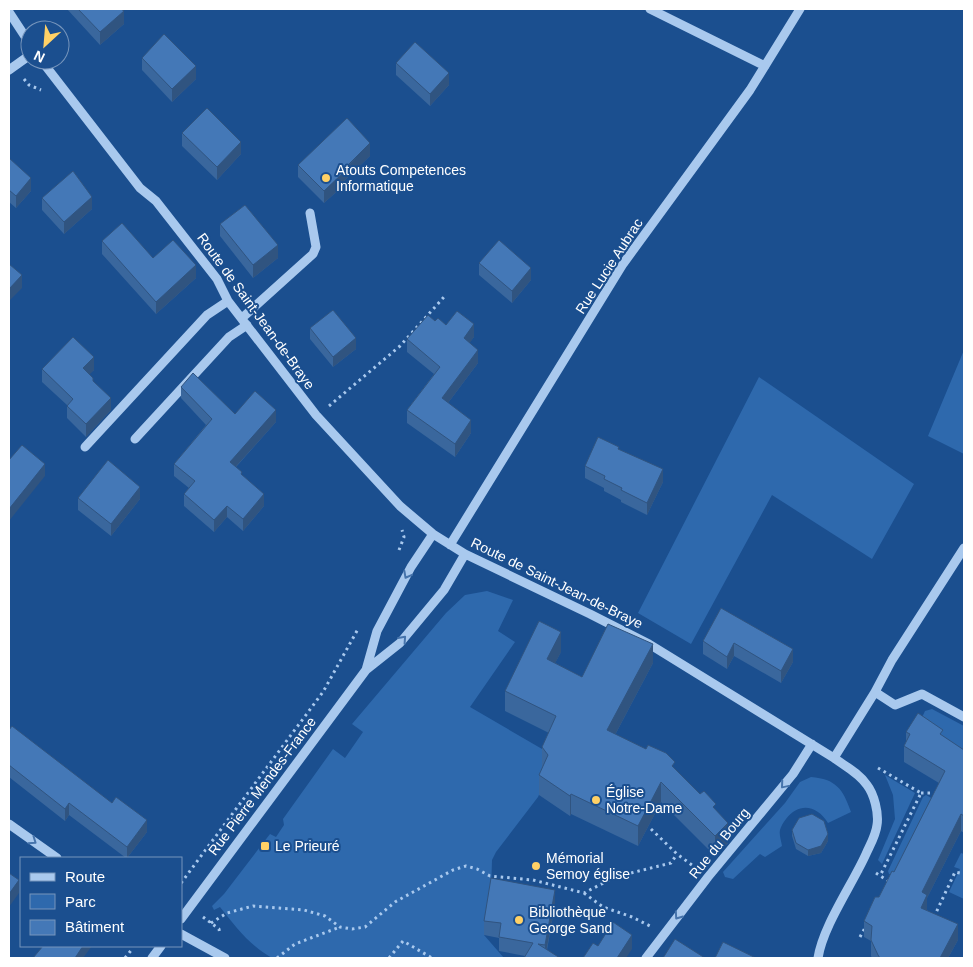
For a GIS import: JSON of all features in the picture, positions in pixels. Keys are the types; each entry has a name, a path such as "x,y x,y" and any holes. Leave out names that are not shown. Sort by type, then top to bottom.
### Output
{"street":[{"path":"650,9 765,66"},
{"name":"Rue Lucie Aubrac","path":"450,545 623,264 750,90 800,9"},
{"path":"9,12 20,29"},
{"path":"9,70 20,62"},
{"name":"Route de Saint-Jean-de-Braye","path":"48,70 140,188 156,202 217,279 228,301 316,415 400,506 433,534 465,554 650,644 834,758 854,772 866,784 873,796 877,824 860,868 826,933 818,958"},
{"path":"135,438 229,337 313,254 316,247 310,213"},
{"path":"85,448 207,315 228,301"},
{"name":"Rue Pierre Mendes-France","path":"366,670 377,631 411,567 433,534"},
{"path":"834,758 875,692 892,660 964,548"},
{"name":"Rue Pierre Mendes-France","path":"182,917 366,670 400,643 444,590 465,554"},
{"path":"875,692 895,705 922,694 964,717"},
{"name":"Rue du Bourg","path":"646,958 708,877 793,774 812,744"},
{"path":"9,824 56,857"},
{"path":"182,935 224,958"},
{"path":"152,958 160,947"}],"path":[{"path":"24,78 28,85 40,89 46,96"},
{"path":"316,415 400,346 444,297"},
{"path":"397,558 404,537 401,528"},
{"path":"182,882 324,692 360,625"},
{"path":"878,768 921,793 932,794 942,792"},
{"path":"880,876 921,793"},
{"path":"651,829 677,854 697,869"},
{"path":"584,893 615,877 671,863 677,854"},
{"path":"200,914 212,923 227,913 253,906 304,910 325,916 340,927 352,929 365,927 395,902 453,870 466,866 477,868 490,876 533,880 584,893 603,907 632,917 648,926 655,926"},
{"path":"940,922 934,917 955,872 964,874"},
{"path":"277,958 295,944 340,927"},
{"path":"389,958 403,941 432,958"},
{"path":"125,958 133,948"}],"green space":[{"path":"964,350 964,454 928,436"},
{"path":"759,377 914,484 872,559 772,495 691,644 638,613"},
{"path":"487,591 513,600 498,631 515,642 470,707 549,753 548,775 538,797 492,860 491,893 484,935 504,958 272,958 250,942 220,907 214,910 212,906 224,894 270,834 276,837 284,825 283,819 333,749 345,758 363,732 352,724 446,613 465,595"},
{"path":"932,709 964,726 964,754 918,726 925,711"},
{"path":"885,775 915,793 882,864 878,860 895,819 893,795"},
{"path":"811,777 833,783 845,797 851,812 828,823 819,812 813,809 802,808 796,810 786,819 781,827 782,846 765,857 760,854 733,879 725,877 723,872 785,803 800,782"},
{"path":"926,795 933,799 894,876 889,874 888,871 923,797"},
{"path":"961,853 964,854 964,899 949,892 960,869 954,867"}],"building":[{"path":"78,9 121,9 124,11 100,32"},
{"path":"164,34 196,66 172,89 142,58"},
{"path":"415,42 449,73 430,94 396,63"},
{"path":"207,108 241,142 217,167 182,133"},
{"path":"347,118 370,143 324,191 298,165"},
{"path":"9,158 31,178 16,196 9,190"},
{"path":"73,171 92,197 64,222 42,198"},
{"path":"245,205 278,245 253,265 220,224"},
{"path":"122,223 153,258 173,240 196,265 156,302 102,241"},
{"path":"499,240 531,268 512,291 479,263"},
{"path":"9,264 22,275 9,289"},
{"path":"333,310 356,338 333,357 310,328"},
{"path":"457,311 474,324 464,338 478,350 442,398 471,420 455,444 407,410 440,367 407,339 428,315 435,321 438,318 446,325"},
{"path":"73,337 94,357 83,368 93,378 93,381 111,398 86,424 67,406 73,399 42,369"},
{"path":"193,373 235,414 255,391 276,410 230,462 264,494 243,519 227,506 214,520 184,494 195,481 174,464 212,419 181,387"},
{"path":"598,437 619,447 618,449 663,469 647,503 621,490 622,488 604,479 605,476 585,466"},
{"path":"22,445 45,464 9,509 9,460"},
{"path":"108,460 140,487 111,524 78,498"},
{"path":"721,608 793,649 781,671 734,643 727,657 703,641"},
{"path":"539,621 561,632 547,659 582,677 608,624 653,644 607,730 646,749 648,745 666,753 675,762 672,766 700,794 704,791 716,804 713,807 728,823 715,836 661,782 638,826 571,794 570,796 539,775 548,755 542,747 556,716 505,691"},
{"path":"918,713 943,730 940,734 964,750 964,816 961,814 922,892 927,895 921,908 958,924 940,958 880,958 871,940 872,926 864,921 875,897 879,897 892,871 894,872 945,771 904,746 910,734 906,732"},
{"path":"12,726 112,803 116,797 147,820 127,847 69,803 65,809 9,765 9,730"},
{"path":"812,814 824,821 828,834 821,846 808,850 796,843 792,830 799,818"},
{"path":"9,873 19,880 9,894"},
{"name":"Bibliothèque George Sand","path":"491,878 555,890 545,945 538,944 560,958 524,958 533,943 499,937 501,923 484,921"},
{"path":"613,922 632,935 617,958 583,958 593,943 598,946"},
{"path":"675,939 705,958 663,958"},
{"path":"723,942 756,958 715,958"},
{"path":"42,947 82,947 75,958 33,958"}],"place":[{"name":"Atouts Competences Informatique","path":"326,178"},
{"name":"Église Notre-Dame","path":"596,800"},
{"name":"Le Prieuré","path":"265,846"},
{"name":"Mémorial Semoy église","path":"536,866"},
{"name":"Bibliothèque George Sand","path":"519,920"}]}
